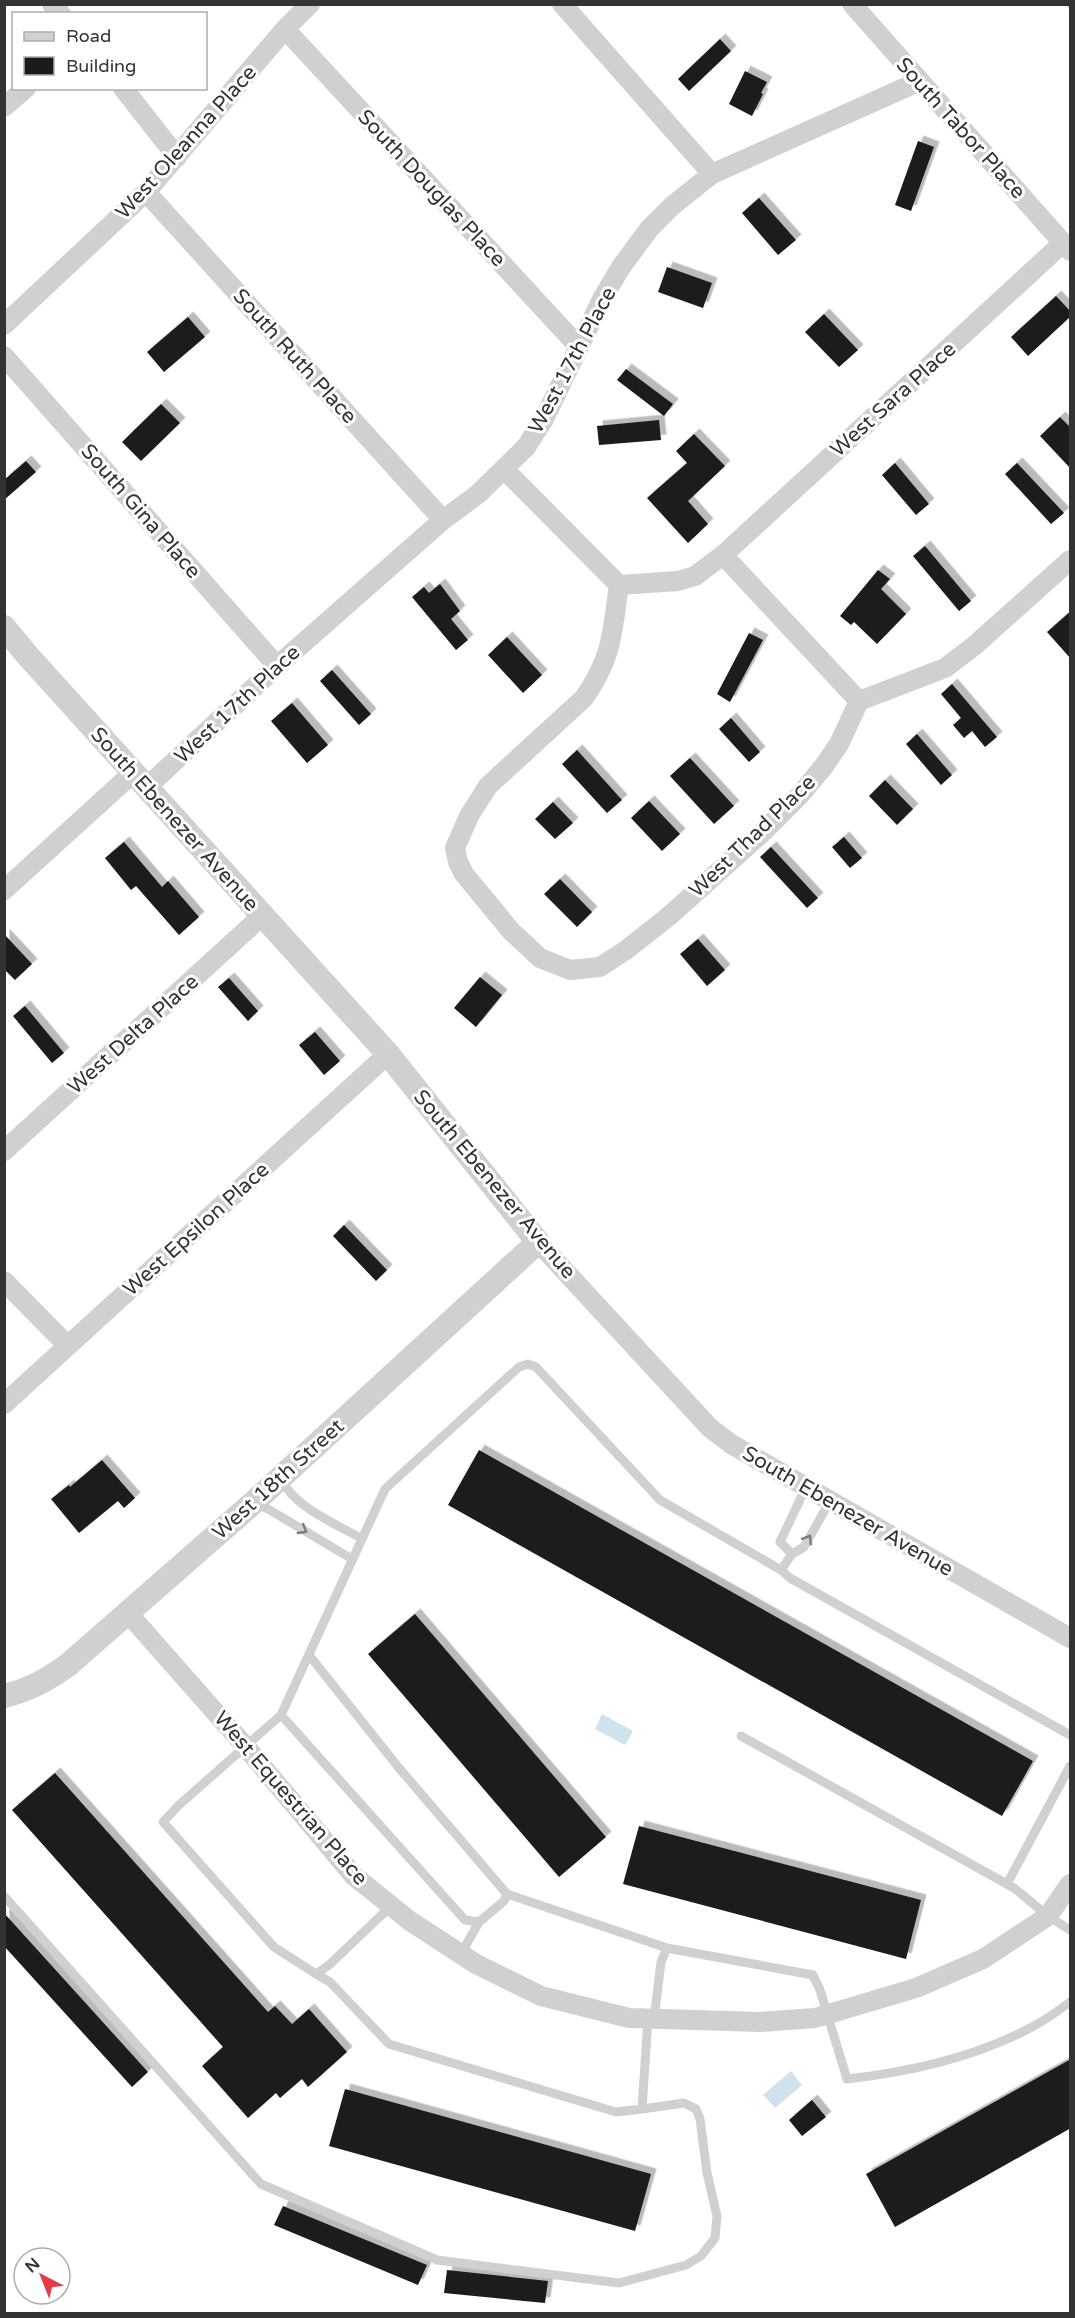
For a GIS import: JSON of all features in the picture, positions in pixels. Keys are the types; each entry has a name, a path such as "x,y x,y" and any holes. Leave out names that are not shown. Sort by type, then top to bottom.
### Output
{"street":[{"name":"West Oleanna Place","path":"4,324 146,192 285,29 310,4"},
{"path":"562,4 712,174"},
{"name":"South Tabor Place","path":"852,4 1067,247"},
{"name":"South Douglas Place","path":"285,29 579,347"},
{"name":"West 17th Place","path":"4,890 277,666 443,520 478,494 526,447 544,419 602,299 621,267 649,229 672,206 712,174 920,81"},
{"path":"4,108 24,90"},
{"path":"125,90 177,157"},
{"name":"South Ruth Place","path":"146,192 443,520"},
{"name":"West Sara Place","path":"723,555 1067,247"},
{"name":"South Gina Place","path":"4,356 277,666"},
{"path":"504,469 619,585 659,583 695,576 723,555 859,701 945,668 975,646 1071,560"},
{"name":"West Thad Place","path":"619,585 616,620 608,653 594,684 584,698 488,786 469,816 455,848 464,874 511,931 540,958 570,970 600,967 668,916 764,831 799,796 839,744 859,701"},
{"name":"South Ebenezer Avenue","path":"4,627 388,1054 538,1242 710,1428 731,1444 1071,1638"},
{"name":"West Delta Place","path":"4,1151 262,916"},
{"name":"West Epsilon Place","path":"4,1404 388,1054"},
{"name":"West 18th Street","path":"4,1696 27,1690 49,1679 68,1665 253,1503 538,1242"},
{"path":"4,1281 67,1345"},
{"name":"West Equestrian Place","path":"127,1612 246,1747 354,1876 410,1921 476,1964 541,1996 629,2018 760,2022 814,2018 916,1988 983,1959 1048,1916 1071,1884"}],"lane":[{"path":"4,1896 261,2184 437,2260 619,2283 686,2265 701,2256 715,2238 717,2216 707,2173 700,2119 696,2109 684,2103 616,2112 388,2044 330,1982 274,1947 163,1822 179,1805 281,1715 385,1489 519,1367 528,1364 536,1367 660,1500 782,1570 790,1578 1071,1736"},
{"path":"280,1477 287,1491 298,1501 362,1539"},
{"path":"792,1554 780,1542 806,1487"},
{"path":"782,1570 792,1554 804,1546 831,1501"},
{"path":"253,1503 268,1509 352,1559"},
{"path":"309,1655 399,1768 507,1894 667,1948 813,1975 847,2079 884,2075 939,2062 984,2047 1031,2027 1071,2002"},
{"path":"281,1715 465,1920 479,1922"},
{"path":"741,1736 1007,1884 1048,1916 1071,1930"},
{"path":"1007,1884 1071,1766"},
{"path":"461,1954 479,1922 504,1902 507,1894"},
{"path":"316,1974 329,1965 392,1906"},
{"path":"642,2109 651,2018 661,1962 667,1948"}],"water":[{"path":"602,1714 633,1731 625,1745 595,1729"},
{"path":"791,2071 802,2085 775,2108 763,2095"}],"building":[{"path":"720,39 731,51 689,91 678,79"},
{"path":"745,71 767,82 752,116 729,104"},
{"path":"918,141 934,147 911,211 895,205"},
{"path":"759,198 796,240 778,255 742,213"},
{"path":"667,267 712,283 703,308 658,292"},
{"path":"1056,296 1071,312 1071,316 1028,356 1011,337"},
{"path":"824,314 858,350 839,367 805,332"},
{"path":"188,317 205,337 164,372 147,352"},
{"path":"626,369 673,404 664,416 617,380"},
{"path":"161,404 180,423 141,461 122,442"},
{"path":"1060,417 1071,428 1071,469 1040,436"},
{"path":"659,420 661,440 599,445 597,426"},
{"path":"694,434 725,466 688,501 708,524 688,543 647,498 687,463 676,451"},
{"path":"26,461 36,472 4,500 4,480"},
{"path":"895,463 929,504 916,515 882,475"},
{"path":"1017,463 1064,513 1051,524 1005,474"},
{"path":"925,546 971,601 959,611 913,556"},
{"path":"878,570 890,579 881,589 906,614 877,644 854,622 851,625 840,616"},
{"path":"440,584 460,611 451,619 468,640 456,650 412,597 424,587 429,593"},
{"path":"1071,611 1071,659 1047,632"},
{"path":"749,633 763,640 730,702 717,694"},
{"path":"507,637 542,675 523,693 488,655"},
{"path":"332,670 371,714 359,725 320,681"},
{"path":"952,684 997,737 985,747 972,731 964,738 953,725 961,718 941,694"},
{"path":"292,703 328,745 307,763 271,721"},
{"path":"731,718 760,752 749,762 719,729"},
{"path":"917,734 952,775 941,785 906,744"},
{"path":"577,750 622,800 607,813 562,764"},
{"path":"690,758 734,806 714,824 670,776"},
{"path":"885,780 913,809 897,825 869,796"},
{"path":"649,801 680,834 662,851 631,818"},
{"path":"553,802 573,823 555,839 535,819"},
{"path":"844,837 862,858 850,868 832,847"},
{"path":"124,842 162,887 168,881 199,917 179,935 136,886 131,890 105,858"},
{"path":"771,847 818,898 807,908 760,857"},
{"path":"560,879 592,912 577,927 544,894"},
{"path":"4,934 32,964 15,980 4,969"},
{"path":"698,939 725,970 707,986 680,954"},
{"path":"480,977 502,995 476,1027 454,1008"},
{"path":"229,978 258,1011 248,1021 218,987"},
{"path":"25,1006 64,1053 52,1063 13,1016"},
{"path":"315,1032 340,1061 324,1075 299,1045"},
{"path":"344,1225 387,1270 376,1281 333,1236"},
{"path":"479,1450 1033,1761 1002,1816 448,1505"},
{"path":"102,1460 135,1498 124,1508 118,1501 79,1533 51,1499 69,1485 70,1487"},
{"path":"415,1614 606,1837 559,1877 368,1654"},
{"path":"55,1773 268,2012 275,2006 292,2024 309,2009 347,2052 308,2087 302,2079 280,2098 276,2093 248,2118 202,2066 223,2047 12,1810"},
{"path":"639,1826 921,1900 906,1959 623,1884"},
{"path":"4,1913 148,2072 132,2087 4,1946"},
{"path":"1071,2059 1071,2128 895,2227 866,2174"},
{"path":"345,2089 651,2174 635,2231 329,2146"},
{"path":"812,2100 826,2117 802,2136 789,2120"},
{"path":"283,2206 427,2265 418,2285 274,2225"},
{"path":"447,2270 548,2281 545,2303 444,2293"}]}
